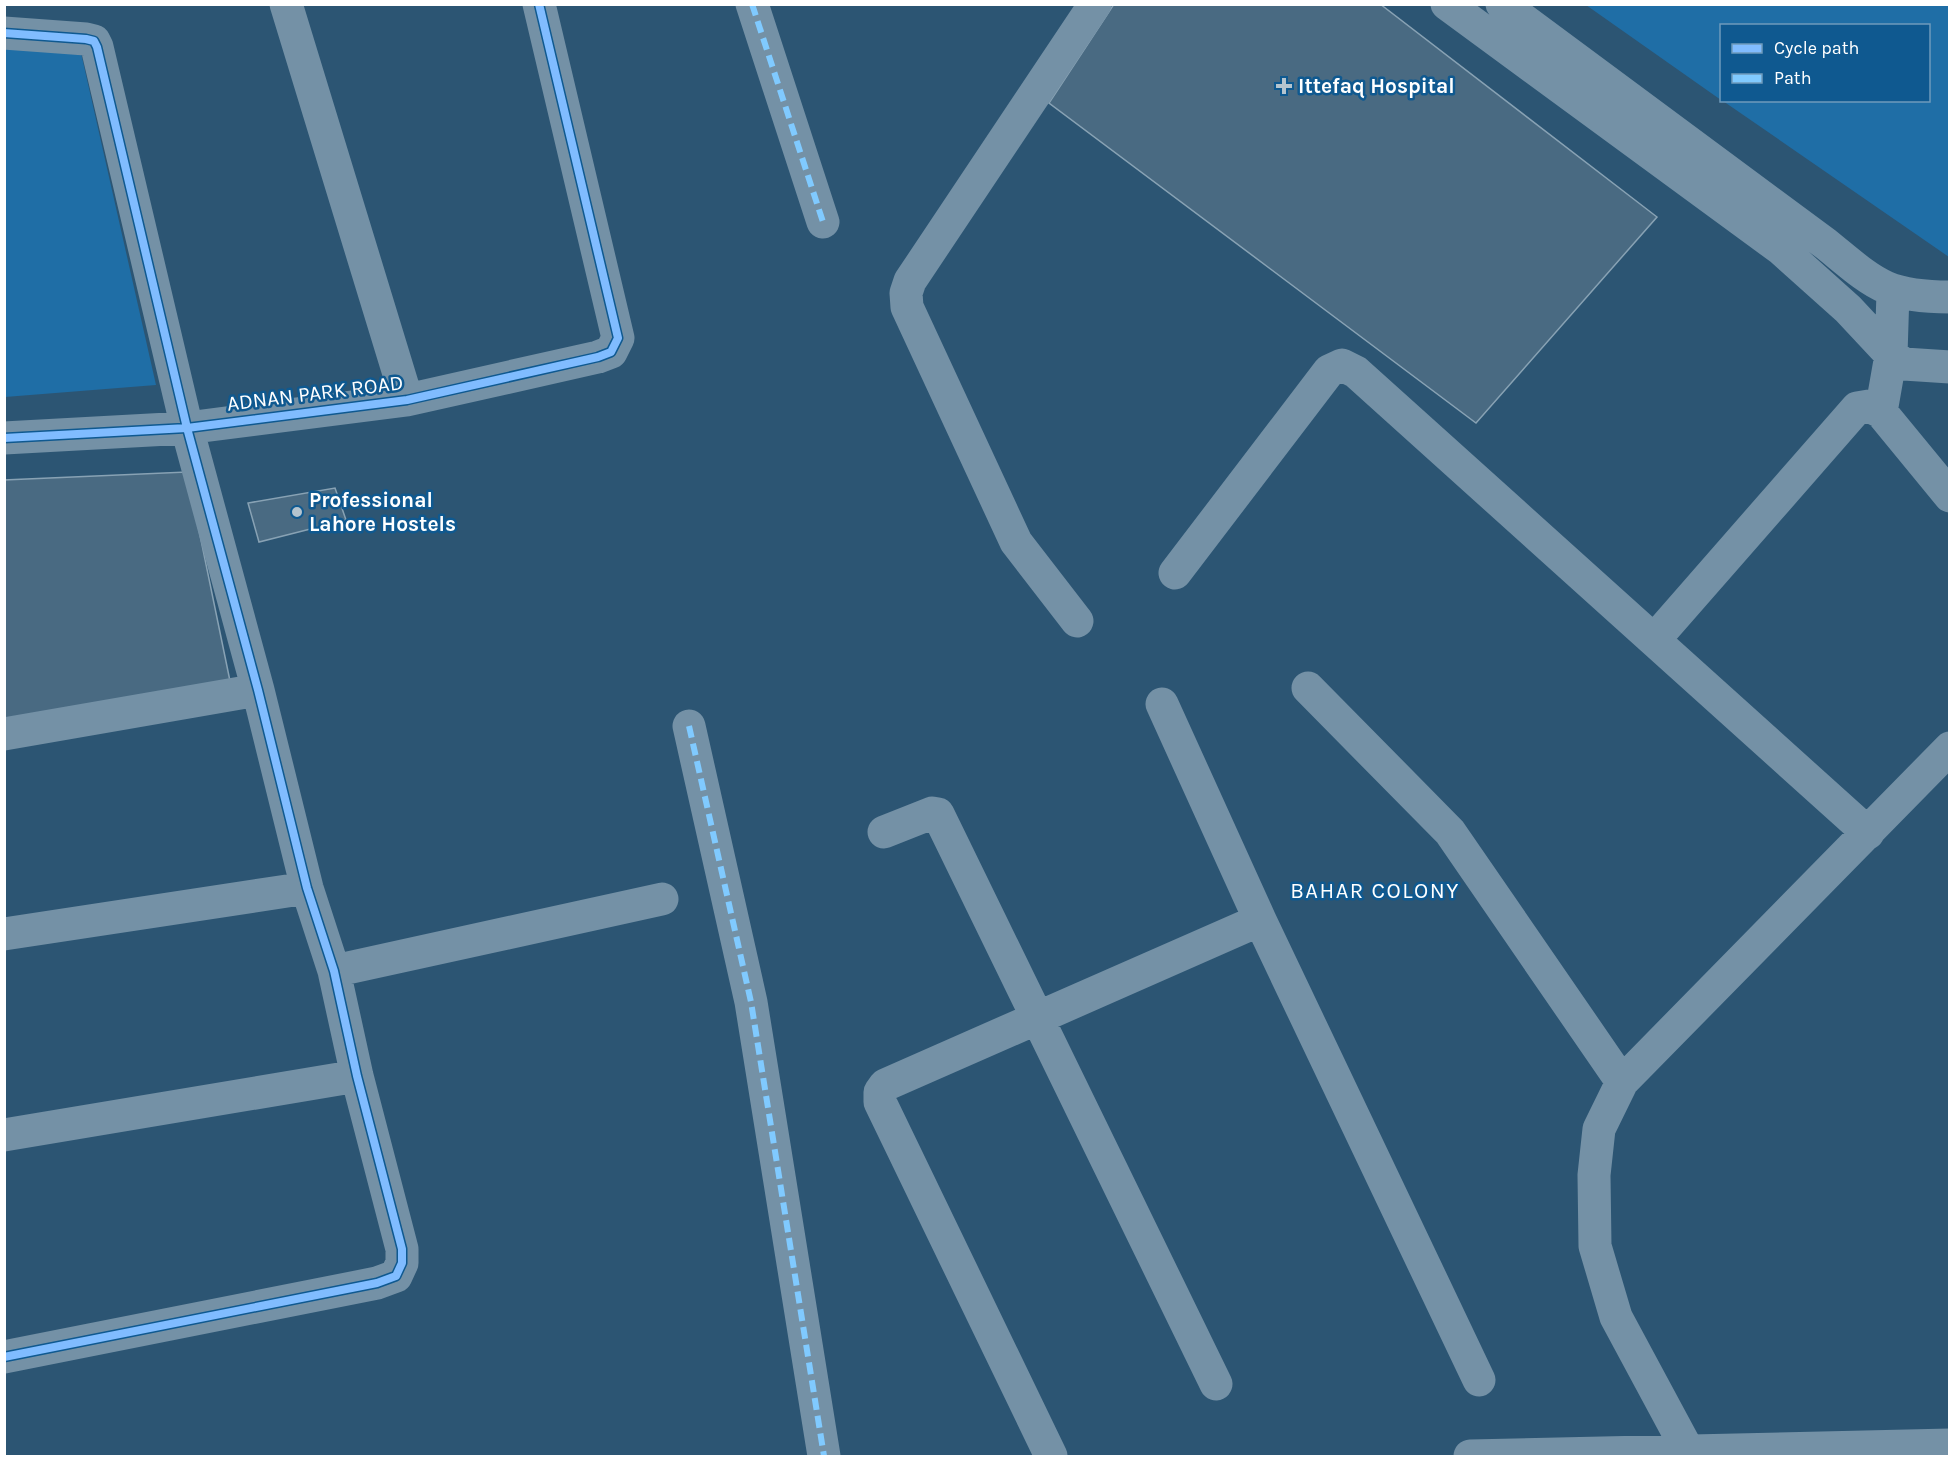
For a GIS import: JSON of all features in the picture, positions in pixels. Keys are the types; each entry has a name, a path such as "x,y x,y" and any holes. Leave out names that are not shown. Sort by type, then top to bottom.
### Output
{"street":[{"path":"286,4 407,400"},
{"name":"ADNAN PARK ROAD","path":"4,438 187,428 407,400 598,357 611,352 618,339 539,4"},
{"path":"752,4 823,222"},
{"path":"1077,621 1016,542 907,307 906,293 910,281 1095,4"},
{"path":"1447,4 1781,249 1848,309 1891,355 1904,364 1950,368"},
{"path":"1502,4 1826,244 1876,284 1893,292 1950,297"},
{"path":"4,33 86,39 94,41 98,47 187,428 258,690 307,888 334,971 357,1076 402,1249 402,1263 396,1276 377,1282 4,1357"},
{"path":"1881,411 1891,355 1893,292"},
{"path":"1175,573 1329,371 1342,365 1356,372 1868,833"},
{"path":"1654,640 1857,408 1869,406 1881,411 1950,496"},
{"path":"1308,688 1450,832 1622,1082"},
{"path":"4,734 258,690"},
{"path":"1162,704 1260,920 1479,1380"},
{"path":"690,726 751,1002 824,1456"},
{"path":"1687,1449 1616,1317 1595,1246 1594,1175 1599,1129 1622,1082 1950,748"},
{"path":"884,832 932,813 938,814 1216,1384"},
{"path":"4,934 307,888"},
{"path":"334,971 662,899"},
{"path":"1051,1456 880,1102 880,1092 885,1085 1260,920"},
{"path":"4,1135 357,1076"},
{"path":"1470,1456 1687,1449 1950,1445"}],"shaded area":[{"path":"1586,5 1949,5 1949,257 1724,102 1930,102 1930,24 1720,24 1720,99"},
{"path":"4,39 79,44 156,385 5,397"}],"building":[{"path":"1114,4 1380,4 1657,217 1476,423 1049,103"},
{"path":"187,472 230,681 4,719 4,480"},
{"name":"Professional Lahore Hostels","path":"335,488 346,520 259,542 248,503"}],"marked path":[{"path":"752,4 823,222"},
{"path":"689,726 751,1002 824,1456"}],"cycle path":[{"path":"4,438 187,428 407,400 598,357 611,352 618,338 539,4"},
{"path":"4,33 86,39 94,41 97,47 187,428 258,690 307,888 334,971 357,1076 402,1249 402,1263 396,1276 377,1283 4,1357"}],"place":[{"name":"Ittefaq Hospital","path":"1284,86"},
{"name":"Professional Lahore Hostels","path":"297,512"}],"district":[{"name":"BAHAR COLONY","path":"1375,890"}]}
